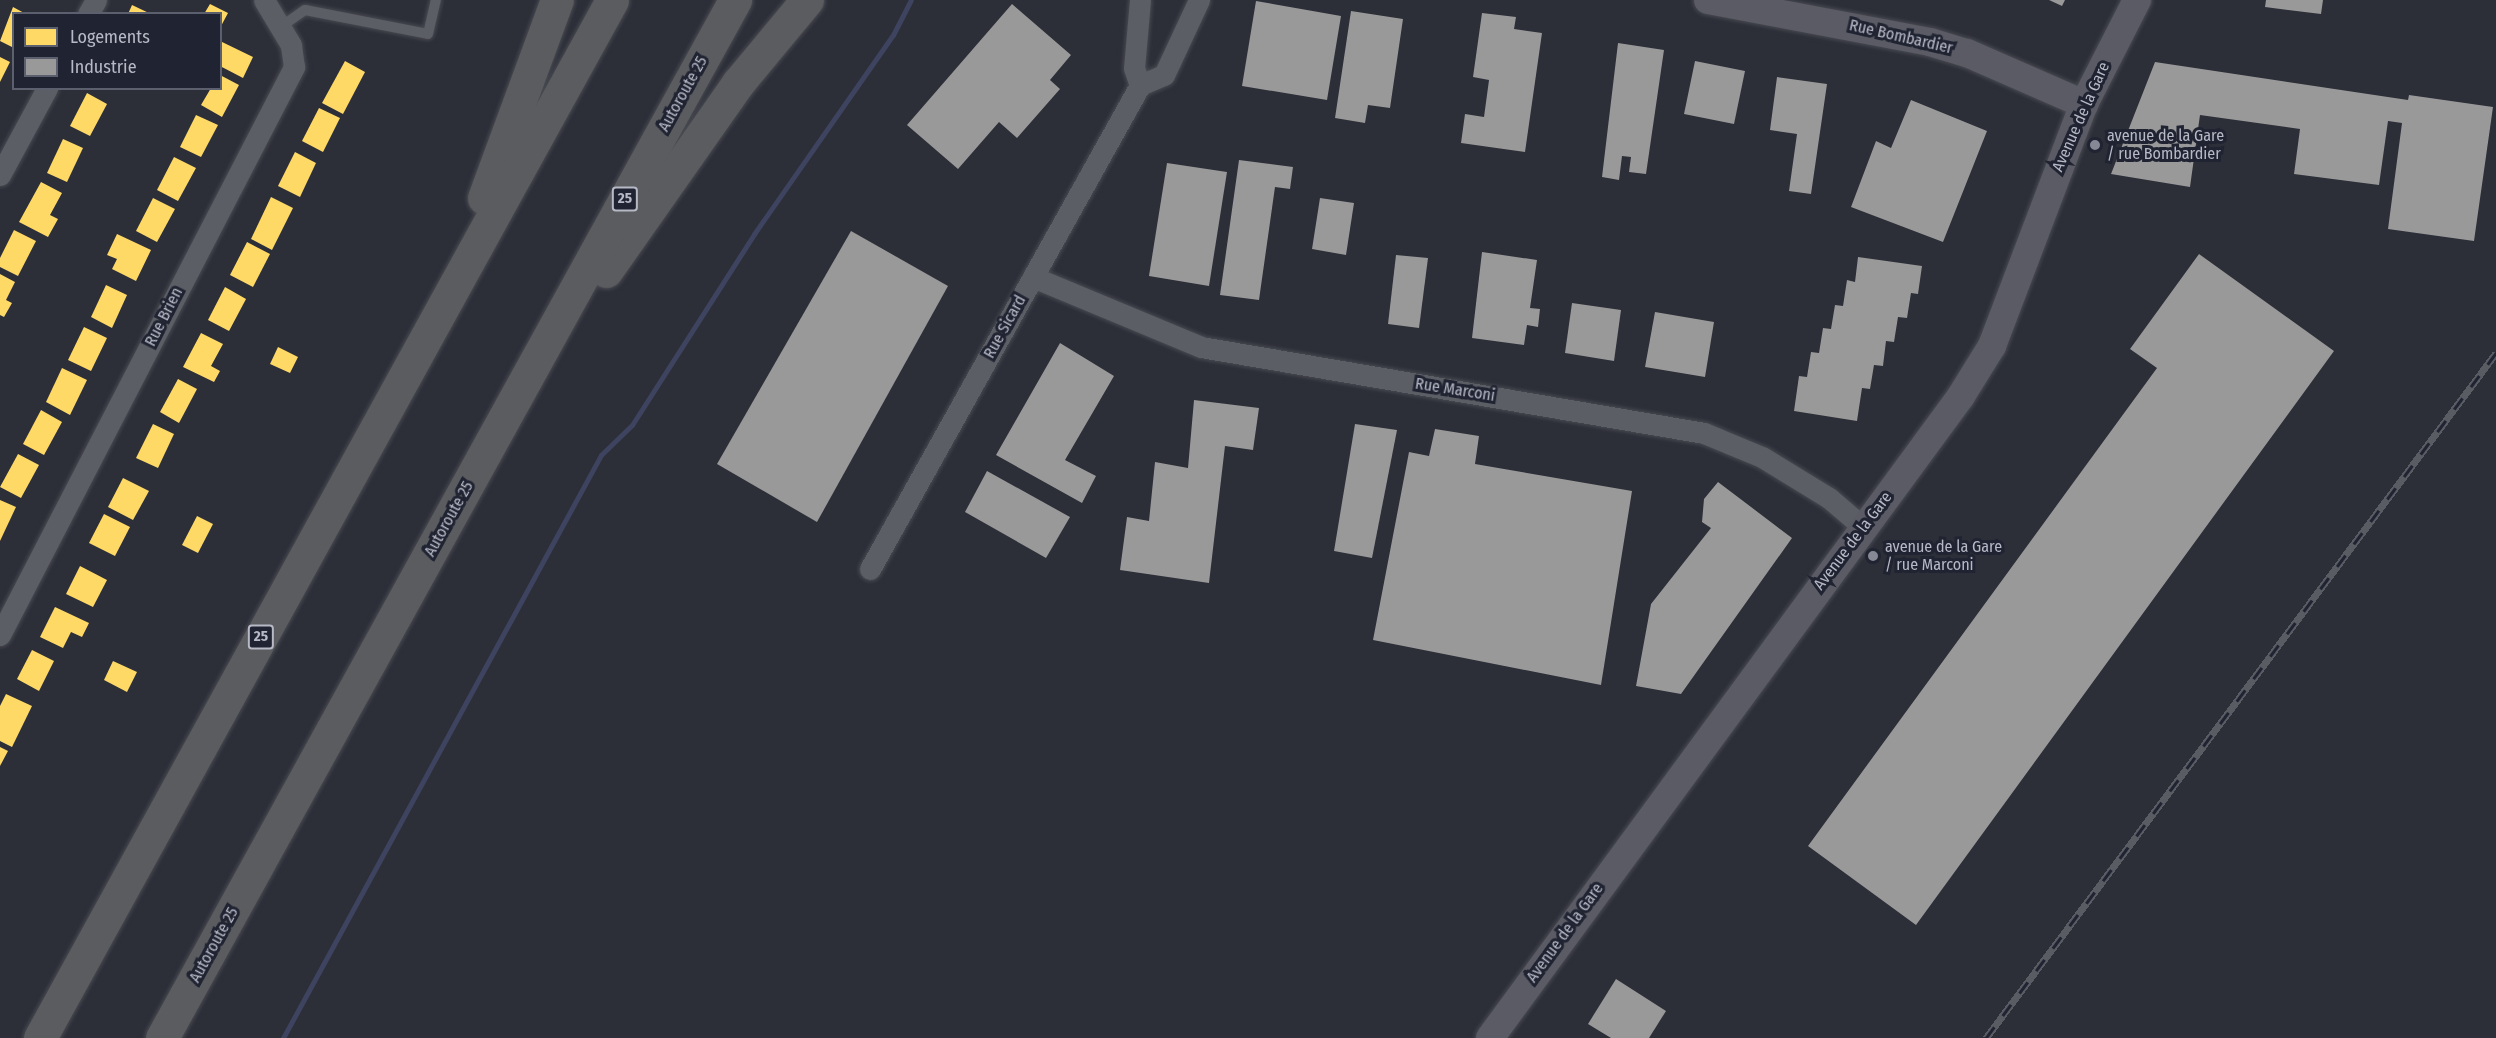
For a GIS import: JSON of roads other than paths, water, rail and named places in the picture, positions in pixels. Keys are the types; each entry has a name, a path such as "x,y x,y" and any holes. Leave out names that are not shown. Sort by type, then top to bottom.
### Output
{"highway":[{"path":"442,309 557,0"},
{"name":"25","path":"40,1038 612,0"},
{"name":"Autoroute 25","path":"162,1038 735,0"},
{"path":"517,398 731,92 807,0"}],"street":[{"name":"Rue Brien","path":"0,635 294,67 291,45 282,26 264,0"},
{"path":"1140,0 1134,68 1140,85 1164,75 1198,0"},
{"name":"Rue Bombardier","path":"1708,0 1930,42 1967,53 2084,104"},
{"name":"Avenue de la Gare","path":"1490,1038 1961,396 1992,346 2084,104 2137,0"},
{"name":"Rue Sicard","path":"870,569 1140,85"},
{"path":"0,175 46,90"},
{"name":"Rue Marconi","path":"1033,277 1201,347 1704,433 1762,457 1829,498 1863,527"}],"lane":[{"path":"282,26 305,9 428,34 436,0"}],"waterway":[{"path":"283,1038 601,455 632,425 754,234 893,35 911,0"}],"railway":[{"path":"1986,1038 2496,353"}],"place":[{"name":"avenue de la Gare / rue Bombardier","path":"2095,145"},
{"name":"avenue de la Gare / rue Marconi","path":"1873,556"}]}
